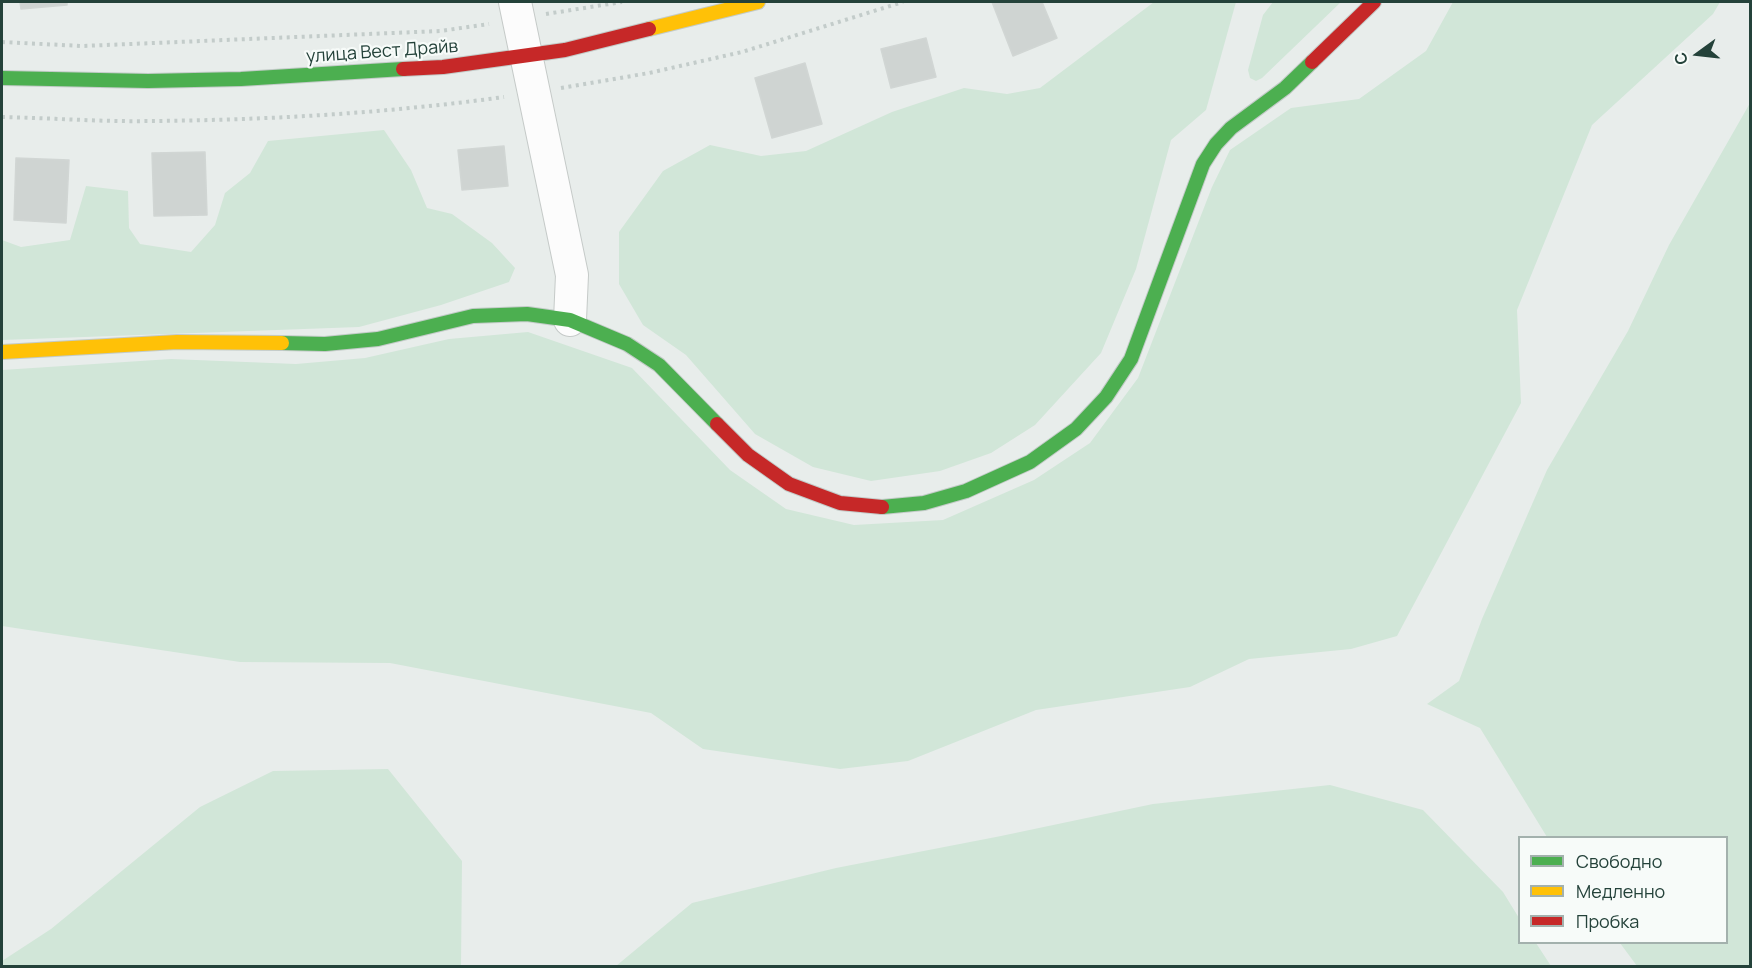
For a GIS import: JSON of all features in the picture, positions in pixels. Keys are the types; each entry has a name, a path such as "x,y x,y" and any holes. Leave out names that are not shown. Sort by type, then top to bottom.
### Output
{"street":[{"name":"улица Вест Драйв","path":"2,78 241,80 443,67 565,50 758,2"},
{"path":"2,352 177,342 325,344 378,339 473,316 527,314 570,320 627,344 659,365 748,455 789,484 840,503 882,507 924,503 966,491 1030,462 1076,429 1106,396 1131,359 1203,164 1216,144 1231,128 1285,88 1374,2"},
{"path":"517,10 572,275 570,320"}],"path":[{"path":"2,42 82,46 440,32 517,10 622,2"}],"green space":[{"path":"1154,2 1236,2 1206,110 1171,140 1136,269 1101,353 1035,425 991,453 940,471 871,481 813,467 755,434 686,355 643,325 619,284 619,232 663,171 710,145 761,156 806,151 892,112 964,88 1007,94 1040,88"},
{"path":"1273,2 1341,2 1262,78 1256,81 1250,78 1248,70 1263,15"},
{"path":"1453,2 1720,2 1713,14 1592,125 1517,310 1521,403 1397,636 1351,649 1249,659 1190,687 1036,710 908,761 840,769 703,749 651,713 390,663 240,662 2,626 2,370 171,359 296,364 365,358 449,339 528,332 632,368 730,470 786,509 854,525 943,520 1034,480 1090,443 1138,378 1212,187 1230,150 1291,108 1359,99 1426,51"},
{"path":"1750,103 1750,966 1637,966 1621,944 1728,944 1728,836 1546,836 1480,728 1427,704 1459,681 1482,619 1547,470 1628,331 1669,245"},
{"path":"384,130 411,170 427,208 452,214 492,243 515,268 509,282 441,305 359,327 2,340 2,240 21,247 70,240 86,186 128,191 129,228 140,244 191,252 215,225 225,193 250,173 268,141"},
{"path":"388,769 462,861 461,966 2,966 2,961 51,929 200,807 273,771"},
{"path":"1330,785 1423,810 1503,892 1518,916 1518,944 1537,944 1551,966 616,966 692,903 836,868 1153,804"}],"building":[{"path":"20,2 67,2 67,5 21,9"},
{"path":"992,2 1042,2 1057,38 1013,56"},
{"path":"926,38 936,77 891,88 881,49"},
{"path":"805,63 822,124 772,138 755,78"},
{"path":"504,146 508,186 462,190 458,150"},
{"path":"205,152 207,215 154,216 152,153"},
{"path":"16,158 69,160 66,223 14,220"}],"traffic: fast":[{"path":"882,507 924,503 966,491 1030,462 1076,429 1106,397 1131,359 1203,164 1216,144 1231,128 1285,88 1312,62"},
{"path":"2,78 148,81 241,79 403,69"},
{"path":"282,343 325,344 378,339 473,316 527,314 570,320 627,344 659,365 717,424"}],"traffic: slow":[{"path":"649,29 758,2"},
{"path":"2,352 177,342 282,343"}],"traffic: jam":[{"path":"1312,62 1374,2"},
{"path":"403,69 443,67 565,50 649,29"},
{"path":"717,424 748,455 789,484 840,503 882,507"}]}
